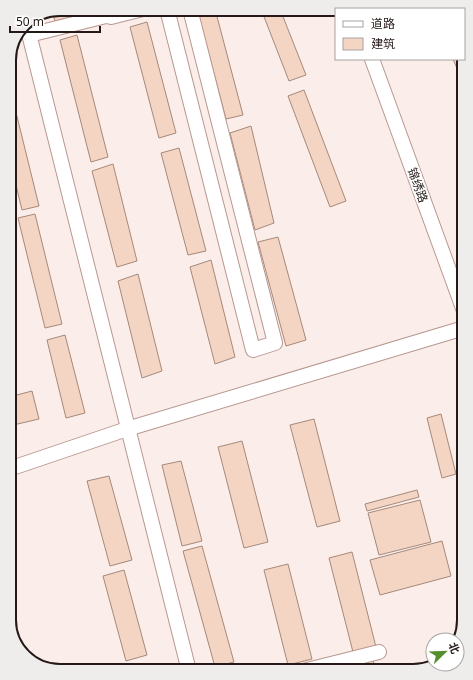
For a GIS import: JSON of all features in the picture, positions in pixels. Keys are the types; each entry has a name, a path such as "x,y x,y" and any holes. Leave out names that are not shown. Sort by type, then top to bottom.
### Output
{"street":[{"path":"29,29 88,16"},
{"path":"169,16 253,350 275,343 192,16"},
{"path":"28,30 127,429 187,664"},
{"name":"锦绣路","path":"372,60 457,292"},
{"path":"16,467 127,429 457,330"},
{"path":"331,664 379,652"}],"building":[{"path":"76,16 55,21 54,17"},
{"path":"199,16 217,16 243,115 226,119"},
{"path":"264,16 283,16 306,75 289,81"},
{"path":"147,22 176,133 159,138 130,27"},
{"path":"77,35 108,157 91,162 60,40"},
{"path":"453,60 457,60 457,68"},
{"path":"304,90 346,201 330,207 288,96"},
{"path":"16,112 39,206 22,210 16,185"},
{"path":"251,126 274,223 255,230 230,133"},
{"path":"179,148 206,251 188,255 161,153"},
{"path":"113,164 137,261 117,267 92,171"},
{"path":"35,214 62,324 45,328 18,218"},
{"path":"278,237 306,340 286,346 258,242"},
{"path":"211,260 235,357 215,364 190,267"},
{"path":"138,274 162,371 142,378 118,281"},
{"path":"65,335 85,413 66,418 47,340"},
{"path":"32,391 39,419 16,424 16,395"},
{"path":"441,414 456,474 442,478 427,418"},
{"path":"314,419 340,521 317,527 290,425"},
{"path":"242,441 268,542 244,548 218,447"},
{"path":"181,461 202,541 182,546 162,465"},
{"path":"109,476 132,560 110,566 87,481"},
{"path":"417,490 419,497 367,511 365,504"},
{"path":"420,500 431,542 379,555 368,513"},
{"path":"442,541 451,576 380,595 370,560"},
{"path":"202,546 234,662 226,664 214,664 183,551"},
{"path":"352,552 376,647 353,652 329,558"},
{"path":"288,564 312,659 288,664 264,570"},
{"path":"124,570 147,655 126,661 103,576"},
{"path":"372,657 374,664 356,664 355,662"}]}
